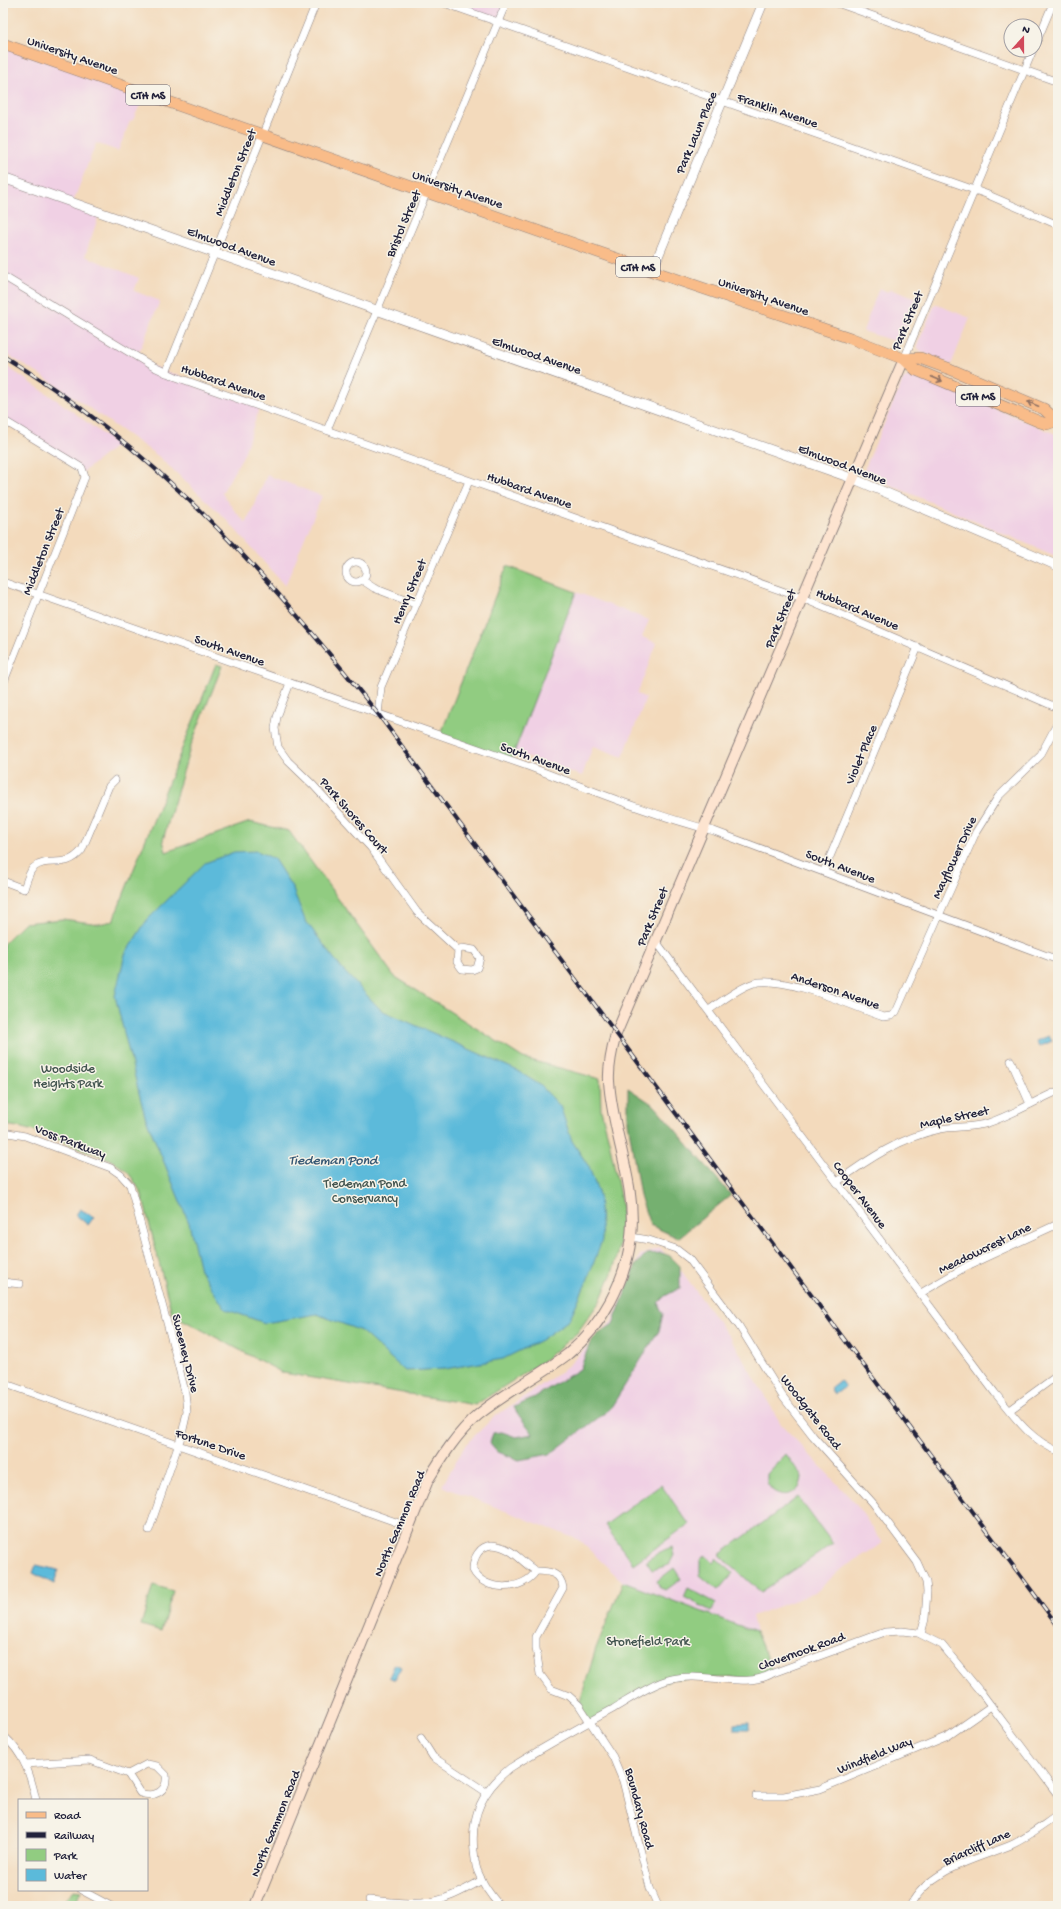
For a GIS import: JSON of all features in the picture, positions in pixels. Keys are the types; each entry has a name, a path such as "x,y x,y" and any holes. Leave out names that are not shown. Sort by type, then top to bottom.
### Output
{"main road":[{"name":"University Avenue","path":"3,44 652,271 850,338 904,359 918,357 938,364 1045,409 1057,422"},
{"name":"Park Street","path":"631,1207 612,1106 609,1081 610,1065 616,1034 904,359"},
{"name":"North Gammon Road","path":"255,1906 428,1480 453,1442 478,1416 569,1353 591,1330 612,1299 620,1282 631,1236 631,1207"}],"street":[{"name":"Middleton Street","path":"166,372 316,3"},
{"name":"Franklin Avenue","path":"444,3 975,191 1058,225"},
{"name":"Bristol Street","path":"327,430 506,3"},
{"name":"Park Lawn Place","path":"652,271 763,3"},
{"path":"836,3 1058,82"},
{"path":"1043,27 1053,3"},
{"name":"Park Street","path":"904,359 1030,58"},
{"name":"Elmwood Avenue","path":"3,178 854,479 1058,566"},
{"name":"Hubbard Avenue","path":"3,276 166,372 469,481 802,598 1058,708"},
{"name":"Middleton Street","path":"3,420 74,462 82,468 85,477 3,684"},
{"name":"Henry Street","path":"378,714 381,687 415,604 469,481"},
{"path":"362,580 374,588 415,604"},
{"name":"South Avenue","path":"3,582 603,795 703,828 824,871 1058,960"},
{"name":"Violet Place","path":"824,871 918,647"},
{"name":"Park Shores Court","path":"290,683 277,717 275,737 278,747 288,761 313,785 371,848 417,912 458,950"},
{"name":"Mayflower Drive","path":"904,996 976,832 988,810 998,797 1040,756 1058,722"},
{"path":"3,881 24,889 32,869 43,863 72,860 82,850 109,786 115,780"},
{"name":"Cooper Avenue","path":"655,940 920,1293 1010,1410 1030,1434 1042,1443 1058,1450"},
{"name":"Anderson Avenue","path":"709,1010 732,994 753,984 769,981 792,985 883,1017 891,1016 896,1012 904,996"},
{"path":"1012,1061 1030,1104"},
{"name":"Maple Street","path":"837,1182 877,1154 911,1138 941,1129 988,1123 1058,1091"},
{"name":"Voss Parkway","path":"3,1132 26,1136 111,1168 126,1180"},
{"name":"Sweeney Drive","path":"126,1180 135,1197 185,1392 187,1412 178,1444 149,1530"},
{"name":"Meadowcrest Lane","path":"920,1293 967,1266 1058,1224"},
{"name":"Woodgate Road","path":"631,1236 676,1249 689,1259 739,1326 781,1394 813,1436 873,1503 917,1562 926,1582 927,1591 925,1618 921,1634"},
{"path":"3,1282 20,1284"},
{"path":"1010,1410 1058,1375"},
{"name":"Fortune Drive","path":"3,1383 410,1527"},
{"path":"487,1546 498,1546 517,1554 536,1571 532,1578 512,1586 503,1587 496,1586 480,1579 473,1570 473,1564 474,1558 482,1548 487,1546"},
{"name":"Boundary Road","path":"536,1571 548,1571 559,1576 563,1588 536,1637 540,1674 551,1689 574,1699 613,1757 621,1773 650,1888 658,1906"},
{"name":"Clovernook Road","path":"500,1906 482,1880 475,1860 473,1829 476,1816 486,1792 498,1778 510,1768 640,1694 671,1679 691,1676 720,1679 755,1679 766,1677 773,1672 885,1632 902,1631 921,1634 942,1645 991,1706 1058,1796"},
{"name":"Windfield Way","path":"756,1796 784,1796 820,1789 948,1736 991,1706"},
{"path":"3,1735 15,1746 30,1773 36,1799"},
{"path":"421,1738 433,1757 486,1792"},
{"path":"25,1764 90,1760 128,1774 140,1793 148,1795 157,1794 165,1785 167,1780 163,1770 152,1764 147,1764 128,1774"},
{"name":"Briarcliff Lane","path":"910,1906 920,1891 951,1868 1012,1844 1058,1815"},
{"path":"369,1900 408,1903 435,1901 449,1897 482,1880"},
{"path":"83,1891 111,1906"}],"shaded area":[{"path":"444,3 506,3 498,22"},
{"path":"3,44 145,94 133,120 130,121 118,151 96,143 73,202 100,212 85,256 139,278 134,291 160,301 137,357 152,366 260,406 244,454 222,493 234,510 246,523 267,475 322,496 285,586 226,519 158,456 55,384 3,352"},
{"path":"879,288 888,292 890,289 919,300 900,343 863,331"},
{"path":"935,304 970,318 951,365 922,352 918,348 918,343"},
{"path":"3,364 64,405 117,445 83,472 3,420"},
{"path":"911,375 918,376 1058,435 1058,557 865,474 865,468 903,380"},
{"path":"576,592 649,620 642,637 657,643 637,694 646,698 623,757 593,746 582,776 514,752"},
{"path":"660,1248 683,1273 735,1345 781,1424 855,1503 883,1543 841,1569 815,1593 752,1616 756,1632 623,1582 579,1540 442,1486 466,1444 494,1417 565,1369 612,1321 640,1255"}],"green space":[{"path":"507,566 576,592 511,760 440,736"},
{"name":"Tiedeman Pond","path":"216,664 222,666 191,745 163,840 166,852 250,822 289,831 394,976 523,1058 600,1079 601,1110 609,1140 622,1206 621,1236 618,1254 612,1273 600,1301 577,1333 539,1364 475,1405 283,1373 172,1314 142,1195 129,1174 113,1161 99,1155 33,1131 3,1125 3,944 24,923 63,919 99,924 113,921"},
{"path":"628,1088 655,1106 731,1195 678,1238 650,1225 640,1196 628,1122"},
{"path":"662,1253 670,1256 680,1266 680,1288 665,1296 658,1303 663,1314 659,1331 610,1409 550,1454 519,1460 498,1452 490,1443 493,1433 502,1432 516,1437 533,1434 514,1407 530,1400 580,1369 590,1343 597,1335 613,1324 636,1265 646,1254"},
{"path":"786,1454 802,1477 799,1487 795,1491 792,1493 782,1494 772,1490 767,1483 767,1474"},
{"path":"661,1485 689,1524 633,1564 605,1525"},
{"path":"798,1497 833,1544 761,1592 719,1555"},
{"path":"672,1547 674,1555 669,1565 652,1570 646,1561 662,1551"},
{"path":"705,1555 713,1562 716,1558 733,1573 718,1590 700,1575 700,1560"},
{"path":"674,1568 681,1579 666,1590 660,1588 657,1581"},
{"name":"Stonefield Park","path":"623,1582 756,1632 773,1673 766,1677 671,1679 590,1722 579,1705 596,1648"},
{"path":"153,1585 173,1591 161,1631 141,1625"},
{"path":"688,1588 716,1603 711,1611 684,1597"},
{"path":"73,1891 82,1891 73,1906 60,1906"}],"water":[{"name":"Tiedeman Pond","path":"257,851 274,859 292,887 305,920 342,969 381,1010 516,1070 540,1085 560,1106 572,1141 589,1167 599,1195 602,1240 587,1281 569,1320 541,1340 503,1359 445,1369 405,1371 361,1331 317,1314 265,1323 225,1309 200,1270 189,1223 145,1116 115,996 125,954 147,920 205,863 234,852"},
{"path":"1049,1036 1052,1041 1039,1047 1036,1041"},
{"path":"80,1209 94,1217 88,1225 76,1215"},
{"path":"840,1380 845,1387 834,1395 830,1388"},
{"path":"36,1565 58,1570 54,1584 33,1573"},
{"path":"395,1664 401,1667 395,1680 389,1677"},
{"path":"749,1723 749,1730 734,1730 734,1724"}],"railway":[{"path":"3,356 58,392 110,431 160,473 207,517 252,564 337,663 378,714 1058,1626"}],"park label":[{"name":"Woodside Heights Park","path":"68,1074"},
{"name":"Tiedeman Pond Conservancy","path":"365,1190"}]}
